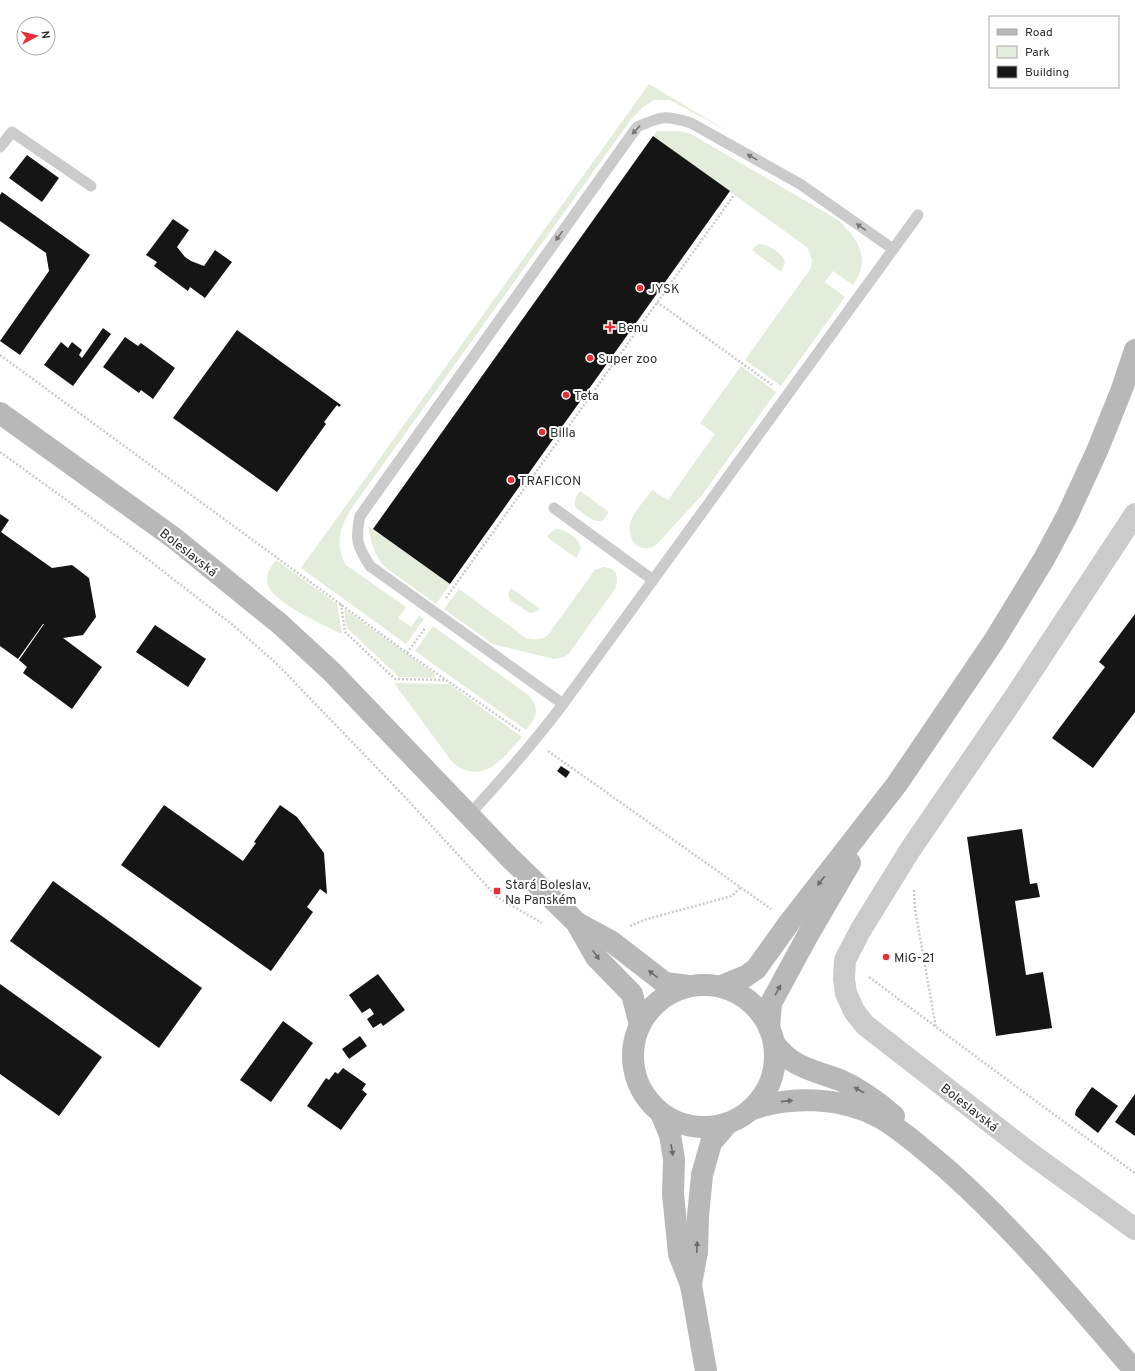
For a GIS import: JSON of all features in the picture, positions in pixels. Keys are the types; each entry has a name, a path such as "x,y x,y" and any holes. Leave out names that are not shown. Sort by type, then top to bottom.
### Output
{"main road":[{"path":"750,1110 758,1102 771,1080 775,1056 772,1036 771,1003 808,935 897,784 994,641 1044,559 1097,451 1122,389 1135,350"},
{"name":"Boleslavská","path":"0,413 174,538 280,624 332,672 509,857 576,922"},
{"path":"722,986 746,976 756,969 789,922 897,784"},
{"path":"576,922 612,942 665,983 688,986"},
{"path":"576,922 596,957 632,994 640,1025"},
{"path":"918,1145 894,1116 880,1103 841,1081 798,1066 788,1059 780,1051 762,1014 751,1002 737,992 722,986 705,984 688,986 673,991 659,1000 648,1011 634,1039 634,1070 640,1086 648,1101 661,1113 676,1121 692,1126 716,1126 728,1123 759,1106 810,1100 834,1102 857,1108 879,1117 918,1145 977,1196 1030,1251 1135,1371"},
{"path":"661,1113 670,1135 674,1159 673,1194 679,1254 691,1285 706,1371"},
{"path":"691,1285 697,1252 698,1216 702,1175 711,1143 728,1123"}],"street":[{"path":"845,960 860,931 910,850 1014,698 1135,514"},
{"name":"Boleslavská","path":"845,960 844,979 846,993 854,1011 865,1025 1031,1154 1135,1229"}],"lane":[{"path":"563,704 370,566 360,550 356,532 360,516 637,127 658,118 672,118 691,123 800,184 893,249"},
{"path":"0,147 12,132 90,186"},
{"path":"469,815 504,778 563,704 918,215"},
{"path":"554,508 653,580"}],"path":[{"path":"407,653 734,195"},
{"path":"657,302 787,396"},
{"path":"0,355 407,653 535,741 789,922"},
{"path":"0,452 137,551 234,626 260,649"},
{"path":"340,604 345,632 395,679 445,680"},
{"path":"914,887 915,909 936,1028"},
{"path":"845,960 1135,1173"}],"green space":[{"path":"649,84 729,132 670,100 654,100 643,107 632,118 351,509 343,525 340,537 340,547 342,557 346,565 406,607 398,618 411,627 419,616 424,619 406,644 301,568"},
{"path":"657,131 679,131 691,134 838,220 857,242 862,258 859,276 853,285 833,271 825,282 845,297 781,386 745,360 811,268 812,260 808,248 653,136"},
{"path":"759,244 763,244 771,248 782,256 785,263 781,272 752,250"},
{"path":"741,366 776,392 702,495 657,544 649,548 639,547 633,542 630,534 630,522 634,514 652,490 668,500 715,434 700,423"},
{"path":"580,491 609,512 603,520 596,521 576,508 575,501"},
{"path":"368,526 450,584 436,604 385,567 378,558 370,537"},
{"path":"555,529 568,533 580,544 580,550 576,558 547,537"},
{"path":"276,560 337,604 342,634 287,605 270,590 267,582 267,576"},
{"path":"603,567 612,569 616,574 617,581 615,589 565,657 554,659 493,644 444,609 459,589 526,638 542,638 547,636 595,570"},
{"path":"511,588 540,609 530,613 511,601 508,594"},
{"path":"344,609 435,674 435,678 399,677 346,627"},
{"path":"433,626 528,695 535,704 536,713 526,730 415,651"},
{"path":"394,683 449,684 522,737 507,754 492,767 483,771 474,772 464,769 453,763"}],"building":[{"path":"653,136 730,191 450,584 373,529"},
{"path":"27,155 59,178 42,202 9,178"},
{"path":"2,192 90,255 20,355 0,341 49,271 46,253 0,221 0,195"},
{"path":"173,219 189,230 177,247 185,257 204,266 215,250 232,262 205,298 190,287 188,291 154,266 157,262 146,255"},
{"path":"103,328 111,334 73,386 44,365 61,342 68,348 72,342 82,350 79,355 82,358"},
{"path":"237,330 341,405 339,407 337,405 324,422 326,424 277,492 173,418"},
{"path":"125,337 138,346 141,343 175,368 153,399 141,390 139,393 103,367"},
{"path":"0,514 9,520 1,532 52,568 72,565 89,578 96,617 83,635 63,638 102,667 72,709 23,673 27,667 19,660 44,624 18,659 0,646"},
{"path":"1135,614 1135,712 1093,768 1052,738 1105,667 1099,662"},
{"path":"155,625 206,659 188,687 136,652"},
{"path":"561,766 570,772 566,778 557,771"},
{"path":"164,805 243,861 256,843 254,842 280,805 297,817 324,853 327,894 320,889 307,907 313,912 271,971 121,865"},
{"path":"1022,829 1030,884 1037,883 1040,897 1015,901 1026,975 1043,972 1052,1028 996,1036 967,837"},
{"path":"53,881 202,988 159,1048 10,941"},
{"path":"378,974 405,1010 383,1026 381,1023 373,1028 367,1019 374,1014 370,1008 362,1013 349,995"},
{"path":"0,984 102,1057 59,1116 0,1074"},
{"path":"283,1021 313,1043 271,1102 240,1080"},
{"path":"360,1036 367,1046 349,1059 342,1049"},
{"path":"343,1068 366,1084 362,1090 367,1094 341,1130 307,1106 326,1078 329,1080 335,1072 338,1074"},
{"path":"1092,1087 1118,1106 1098,1133 1075,1115 1076,1110"},
{"path":"1135,1094 1135,1136 1115,1122"}],"place":[{"name":"JYSK","path":"640,288"},
{"name":"Benu","path":"610,327"},
{"name":"Super zoo","path":"590,358"},
{"name":"Teta","path":"566,395"},
{"name":"Billa","path":"542,432"},
{"name":"TRAFICON","path":"511,480"},
{"name":"Stará Boleslav, Na Panském","path":"497,891"},
{"name":"MiG-21","path":"886,957"}]}
